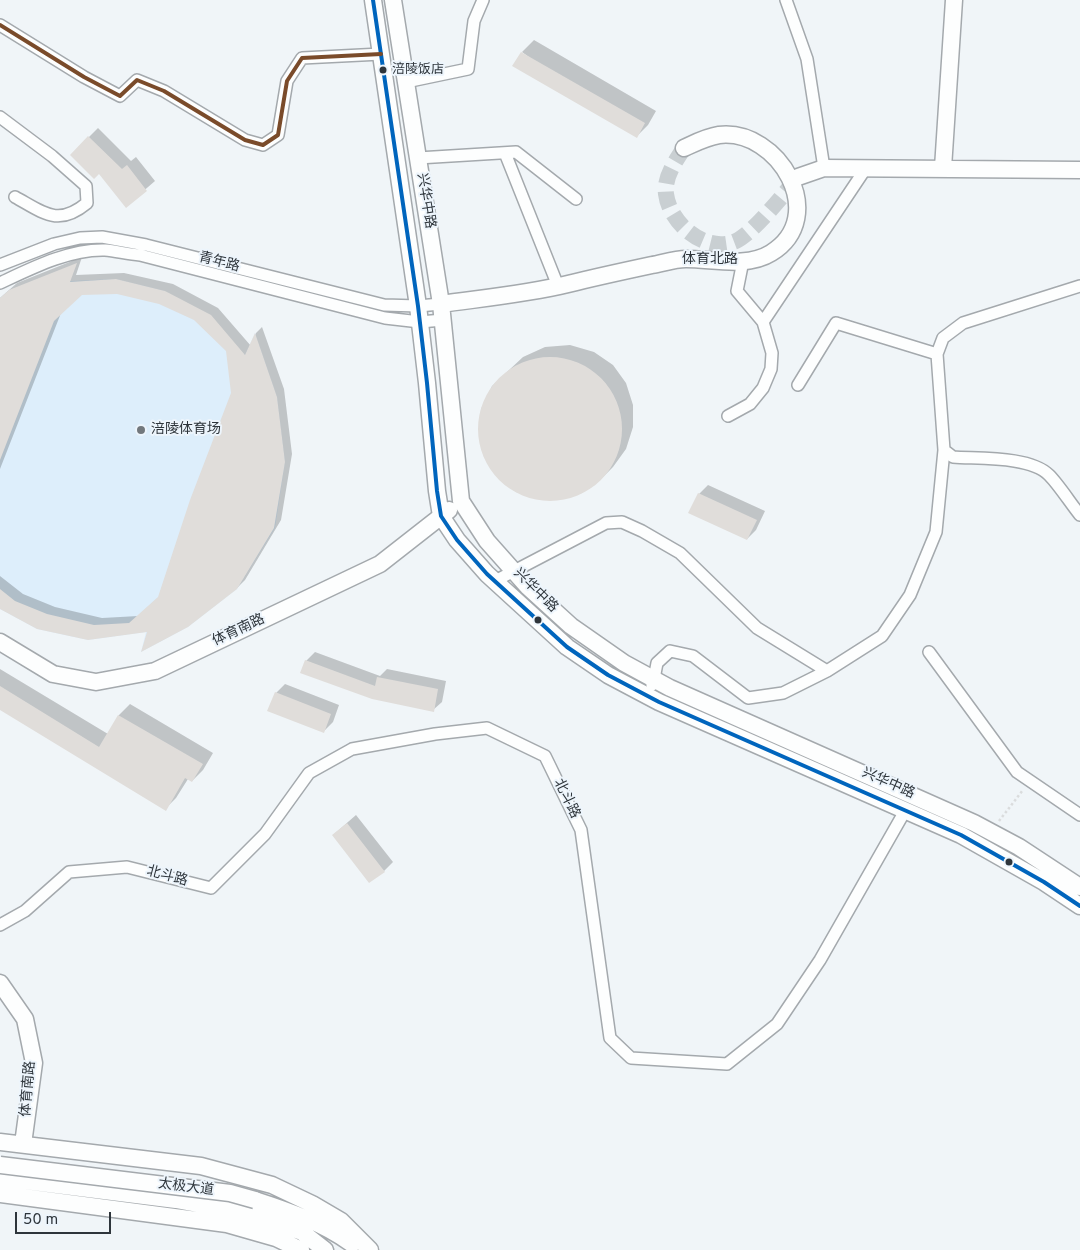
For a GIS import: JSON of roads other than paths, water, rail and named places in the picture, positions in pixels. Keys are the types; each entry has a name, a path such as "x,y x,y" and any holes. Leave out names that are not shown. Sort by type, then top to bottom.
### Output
{"main road":[{"path":"373,0 418,306 427,383 436,491 441,516 458,540 495,581 567,647 608,675 647,695 961,835 1044,882 1080,906"},
{"name":"兴华中路","path":"393,0 441,304 461,501 488,541 527,586 571,626 624,663 654,679 974,823 1019,847 1080,887"},
{"path":"943,168 954,0"},
{"name":"体育北路","path":"441,304 529,293 684,259 742,261 759,259 772,253 789,236 798,212 797,197 782,163 769,150 753,141 736,136 720,135 701,140 684,148"},
{"path":"798,177 824,168 1080,170"},
{"name":"体育南路","path":"0,642 53,674 96,682 155,671 380,564 461,501"},
{"name":"体育南路","path":"0,983 25,1019 34,1063 23,1144"},
{"path":"0,1142 202,1166 272,1186 312,1204 341,1221 370,1250"},
{"path":"0,1166 23,1144"},
{"name":"太极大道","path":"0,1166 222,1192 255,1200 294,1213 336,1232 360,1250"},
{"name":"太极大道","path":"0,1178 176,1200 246,1213 302,1232 324,1250"},
{"path":"0,1194 227,1224 276,1238 301,1250"}],"street":[{"path":"406,82 468,69 474,21 483,0"},
{"path":"786,0 807,58 824,168"},
{"path":"0,25 84,77 120,96 136,80 164,91 245,140 263,145 278,135 287,81 302,58 381,54"},
{"path":"0,117 52,156 86,186 88,203 76,212 61,217 44,213 15,197"},
{"path":"418,158 516,152 576,199"},
{"path":"505,153 558,286"},
{"path":"763,322 866,168"},
{"name":"青年路","path":"0,265 54,244 80,238 102,237 146,245 384,305 418,306 441,304"},
{"path":"0,283 58,259 82,252 104,250 140,255 385,318 420,322 443,320"},
{"path":"728,416 750,404 763,388 771,369 772,353 763,322 738,291 742,261"},
{"path":"647,695 654,679 657,663 670,651 692,656 748,698 783,693 827,671 882,636 910,595 936,532 944,450 937,354 943,338 963,324 1080,286"},
{"path":"798,385 836,323 937,354"},
{"path":"944,450 952,457 1023,462 1036,466 1049,475 1080,515"},
{"path":"495,581 606,523 622,522 680,553 757,628 827,671"},
{"path":"929,652 1017,772 1080,815"},
{"name":"北斗路","path":"0,925 25,911 70,872 127,866 211,888 266,834 310,773 352,749 435,734 487,728 545,756 581,830 610,1038 631,1058 727,1064 778,1024 820,960 905,810"}],"tunnel":[{"path":"684,148 671,170 667,182 666,194 669,205 682,226 702,240 713,244 725,244 743,237 768,212 798,177"}],"place":[{"name":"涪陵饭店","path":"383,70"},
{"name":"涪陵体育场","path":"141,430"}]}
